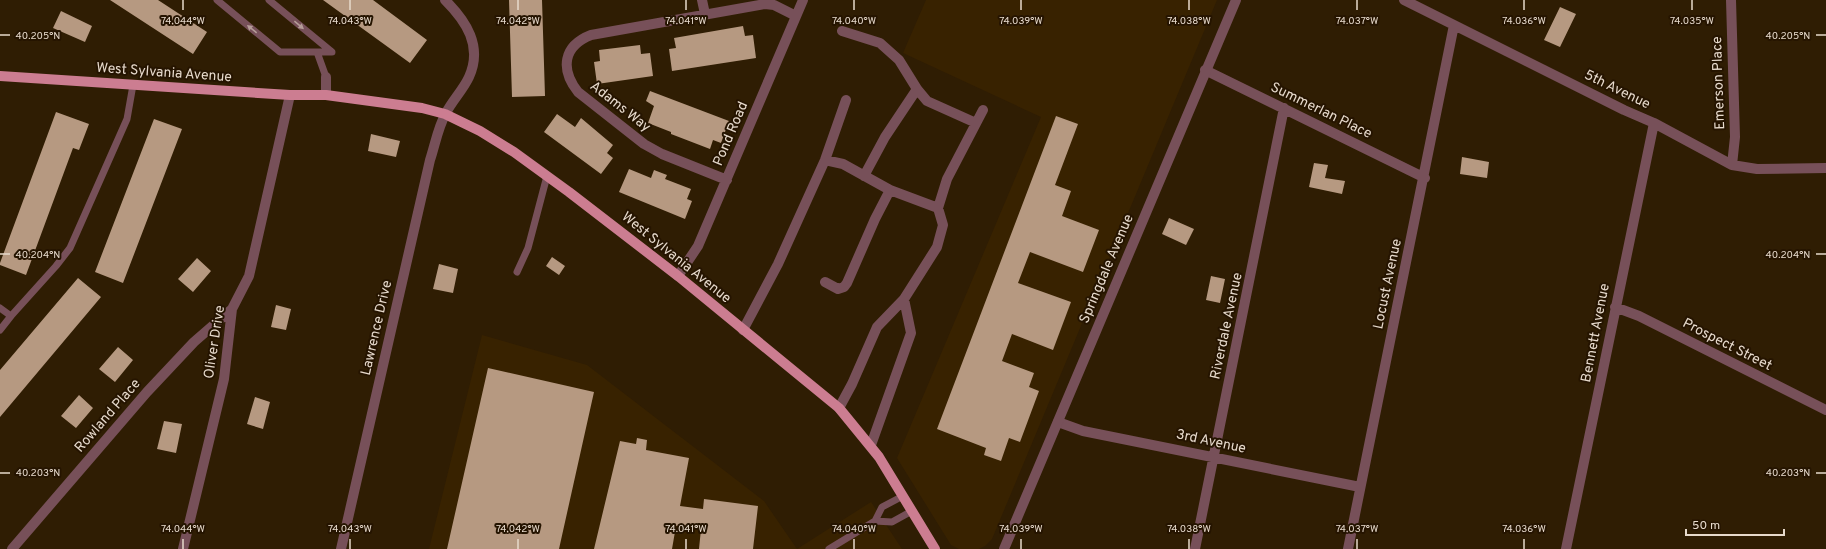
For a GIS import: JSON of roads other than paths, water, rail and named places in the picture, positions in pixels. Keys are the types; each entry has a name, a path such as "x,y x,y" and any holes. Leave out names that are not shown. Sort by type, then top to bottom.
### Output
{"main road":[{"name":"West Sylvania Avenue","path":"0,76 290,95 326,95 422,108 445,114 492,138 547,176 678,276 839,408 871,446 935,549"}],"street":[{"name":"Lawrence Drive","path":"341,549 430,160 445,114 469,76 473,58 474,46 470,33 460,14 445,0"},
{"path":"702,0 706,14"},
{"name":"Pond Road","path":"678,276 698,246 803,0"},
{"name":"Springdale Avenue","path":"1004,549 1205,70 1236,0"},
{"name":"5th Avenue","path":"1404,0 1624,110 1654,123 1732,165 1757,169 1826,168"},
{"name":"Emerson Place","path":"1731,0 1735,137 1732,165"},
{"name":"Adams Way","path":"727,180 662,154 644,144 578,92 571,84 568,74 566,65 569,53 573,45 583,38 591,35 765,4 774,5 796,16"},
{"name":"Locust Avenue","path":"1348,549 1425,178 1454,25"},
{"path":"842,32 880,43 899,60 917,89 927,101 976,123"},
{"name":"Summerlan Place","path":"1205,70 1425,178"},
{"path":"326,77 326,95"},
{"path":"864,176 885,137 917,89"},
{"name":"Oliver Drive","path":"183,549 224,378 232,309 249,276 290,95"},
{"path":"743,330 778,264 824,160 846,100"},
{"name":"Riverdale Avenue","path":"1195,549 1284,108"},
{"path":"839,408 877,327 904,299 937,247 943,225 938,208 947,179 983,110"},
{"name":"Bennett Avenue","path":"1566,549 1654,123"},
{"path":"824,160 843,164 890,190 938,208"},
{"path":"825,282 838,289 844,287 847,283 875,219 890,190"},
{"path":"871,446 911,334 904,299"},
{"name":"Prospect Street","path":"1615,307 1639,316 1826,410"},
{"name":"Rowland Place","path":"12,549 147,392 194,342 232,309"},
{"name":"3rd Avenue","path":"1058,422 1083,431 1360,488"}],"lane":[{"path":"217,0 280,52 332,52 269,0"},
{"path":"317,52 326,77"},
{"path":"0,330 70,248 127,118 133,85"},
{"path":"517,272 528,248 547,176"},
{"path":"0,308 11,316"},
{"path":"829,549 875,521 882,507 903,496"},
{"path":"875,521 892,522 912,511"}]}
